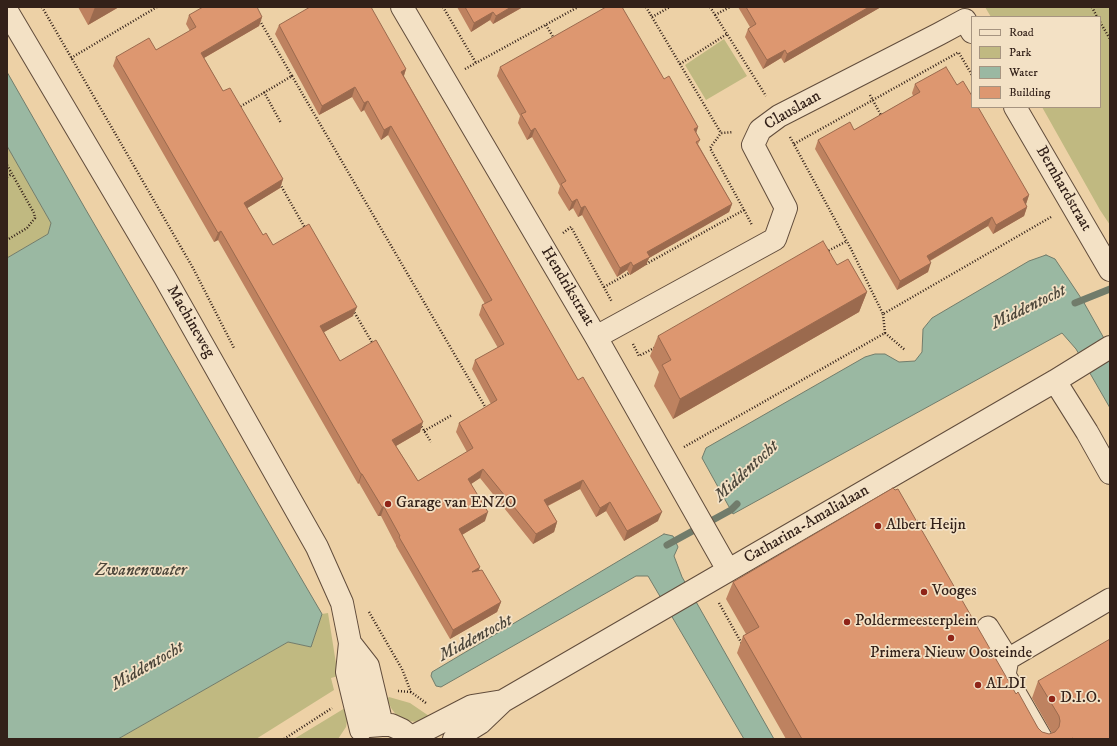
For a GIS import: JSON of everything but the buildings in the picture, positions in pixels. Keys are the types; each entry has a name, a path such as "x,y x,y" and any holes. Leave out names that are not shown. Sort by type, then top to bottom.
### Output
{"street":[{"name":"Hendrikstraat","path":"402,7 596,337 728,570"},
{"name":"Machineweg","path":"7,11 165,278 317,547 342,603 350,643 347,672 355,734"},
{"name":"Clauslaan","path":"596,337 775,239 786,208 753,145 760,130 779,116 946,30 968,26"},
{"name":"Bernhardstraat","path":"1017,108 1110,270"},
{"name":"Catharina-Amalialaan","path":"454,739 480,723 503,701 702,584 1055,381 1110,347"},
{"path":"1055,381 1087,432 1110,473"},
{"path":"1008,659 1110,599"},
{"path":"988,627 1008,659 1005,675 1042,739"},
{"name":"Machineweg","path":"350,643 368,666 382,725"},
{"name":"Catharina-Amalialaan","path":"412,738 472,706 503,701"},
{"path":"355,734 370,726 391,725 402,730 412,738"}],"path":[{"path":"71,58 157,7"},
{"path":"443,7 476,64"},
{"path":"446,80 578,7"},
{"path":"646,7 721,133"},
{"path":"652,17 670,7"},
{"path":"710,7 779,116 847,241 883,314 885,333 905,350"},
{"path":"715,15 730,7"},
{"path":"1092,7 1096,16"},
{"path":"259,20 487,410 482,413"},
{"path":"546,24 557,44"},
{"path":"1101,24 1110,39"},
{"path":"946,30 971,73"},
{"path":"680,64 727,34"},
{"path":"794,144 959,53"},
{"path":"242,114 238,107 292,76"},
{"path":"859,76 885,120"},
{"path":"264,92 281,123"},
{"path":"644,265 744,210 710,148 721,133 760,130"},
{"path":"7,165 34,213 35,218 27,228 7,240"},
{"path":"7,177 12,174"},
{"path":"279,183 307,231"},
{"path":"883,314 1072,205"},
{"path":"542,245 571,227 623,323 639,356 660,345"},
{"path":"819,256 847,241"},
{"path":"604,287 637,269"},
{"path":"351,306 376,348"},
{"path":"665,458 885,333"},
{"path":"424,431 452,415"},
{"path":"420,424 431,442"},
{"path":"912,519 928,525"},
{"path":"702,584 744,649"}],"green space":[{"path":"985,7 1110,7 1110,225 1043,108 1101,108 1101,16 990,16"},
{"path":"724,39 747,76 706,100 685,65"},
{"path":"7,146 51,223 48,234 7,258"},
{"path":"328,613 338,676 331,678 334,690 256,739 118,739 288,642 311,647 322,614"},
{"path":"389,697 410,703 429,716 418,722 407,721 397,716 391,708 387,699"},
{"path":"345,708 348,715 346,727 338,739 294,739"}],"water":[{"name":"Zwanenwater","path":"7,72 322,614 311,647 288,642 118,739 7,739 7,258 48,234 51,223 7,146"},
{"path":"1046,255 1055,259 1083,301 1110,349 1110,408 1076,349 1062,333 733,514 702,458 706,448 865,357 875,354 885,354 899,362 915,361 922,352 923,329 932,318 1029,261"},
{"path":"664,534 673,536 678,547 674,556 682,577 774,739 744,739 648,576 636,576 441,687 436,686 431,676 432,672"}],"waterway":[{"name":"Middentocht","path":"1075,303 1110,289"},
{"name":"Middentocht","path":"667,545 731,510 737,504"}],"place":[{"name":"Garage van ENZO","path":"388,504"},
{"name":"Albert Heijn","path":"878,526"},
{"name":"Vooges","path":"924,592"},
{"name":"Poldermeesterplein","path":"847,622"},
{"name":"Primera Nieuw Oosteinde","path":"951,638"},
{"name":"ALDI","path":"978,685"},
{"name":"D.I.O.","path":"1052,699"}]}
